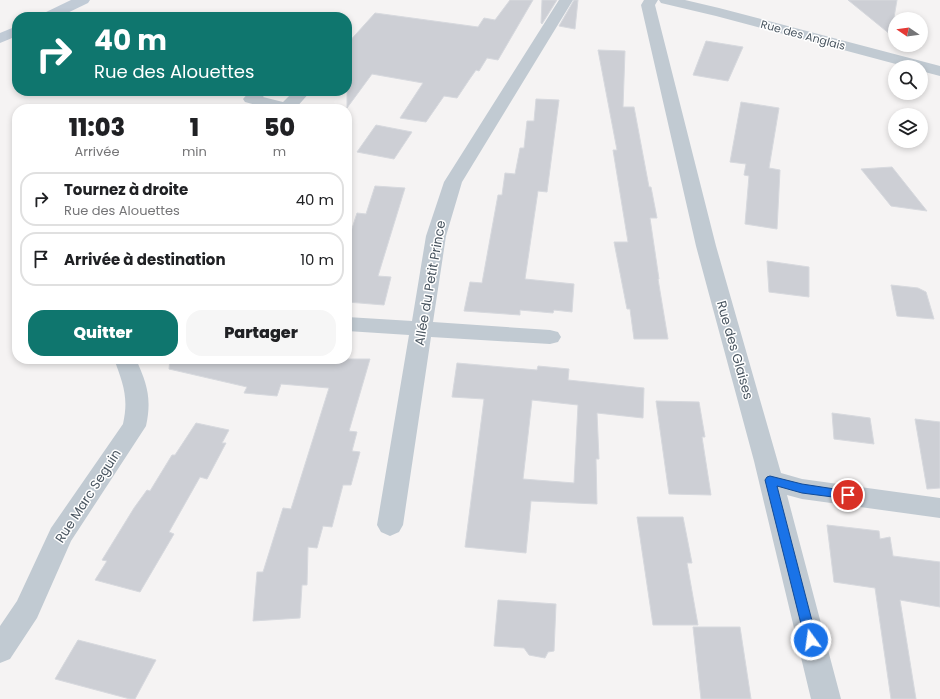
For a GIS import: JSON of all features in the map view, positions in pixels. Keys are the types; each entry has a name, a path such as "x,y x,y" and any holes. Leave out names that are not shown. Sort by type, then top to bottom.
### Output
{"main road":[{"path":"58,12 83,0"},
{"path":"0,38 12,33"}],"street":[{"name":"Allée du Petit Prince","path":"390,525 436,236 453,182 566,0"},
{"name":"Rue des Glaises","path":"650,0 648,5 706,246 770,480 826,699"},
{"name":"Rue des Anglais","path":"666,0 719,12 940,71"},
{"path":"291,104 298,96"},
{"path":"262,101 273,104"},
{"path":"352,324 550,337"},
{"name":"Rue Marc Seguin","path":"0,650 27,609 60,536 134,426 138,410 138,394 127,364"},
{"path":"770,480 802,488 940,508"}],"building":[{"path":"510,0 533,0 498,60 487,58 479,71 476,70 457,98 444,96 426,122 400,118 423,83 372,74 350,104 347,104 347,96 352,96 352,38 375,13 478,27 484,18 495,20"},
{"path":"542,0 557,0 542,24 541,23"},
{"path":"574,0 578,0 575,29 559,26"},
{"path":"848,0 897,0 895,12 888,12 888,33"},
{"path":"706,41 743,47 728,81 693,75"},
{"path":"598,50 625,51 623,107 634,107 649,187 651,187 657,218 650,218 668,339 634,339 630,309 627,309 614,242 628,242 613,150 617,150"},
{"path":"536,99 559,100 547,192 538,191 525,279 574,284 572,312 554,310 553,313 520,310 520,315 464,311 470,282 482,283 498,195 502,195 505,173 515,174 520,148 524,148 527,121 534,121"},
{"path":"741,102 779,108 769,168 780,170 777,229 745,224 749,176 744,175 746,164 730,162"},
{"path":"376,125 412,132 394,159 357,152"},
{"path":"892,167 927,211 891,206 861,169"},
{"path":"375,186 405,188 378,276 391,277 384,305 352,302 352,228 357,213 366,214"},
{"path":"767,261 809,267 809,297 769,292"},
{"path":"891,285 918,288 926,292 934,319 897,316"},
{"path":"352,359 370,359 349,431 357,432 352,451 360,452 351,485 343,485 332,527 323,526 317,548 308,547 307,585 302,585 300,618 253,621 257,572 263,572 283,508 291,509 329,388 281,384 277,396 244,393 247,387 169,369 170,364 352,364"},
{"path":"457,363 537,370 538,366 569,369 568,380 644,388 643,418 597,413 599,459 596,459 597,504 531,501 526,553 465,547 484,399 452,397","holes":["532,400 578,405 574,483 523,479"]},
{"path":"656,401 699,402 705,437 702,437 711,495 669,494"},
{"path":"832,413 870,418 874,444 834,439"},
{"path":"915,419 940,422 940,488 927,489"},
{"path":"196,423 229,430 222,443 226,443 207,479 200,477 169,532 174,534 140,592 95,580 107,561 102,560 134,508 147,490 150,491 172,455 175,455"},
{"path":"637,517 683,517 692,563 687,563 698,625 653,625"},
{"path":"827,525 879,531 880,539 890,537 893,556 940,562 940,607 900,600 916,699 891,699 875,588 834,582"},
{"path":"498,600 556,604 554,651 548,652 545,658 529,655 524,648 494,646"},
{"path":"693,627 740,627 751,699 701,699"},
{"path":"78,640 156,660 135,699 130,699 55,679"}],"route":[{"path":"811,640 770,480 802,488 848,495"}]}
